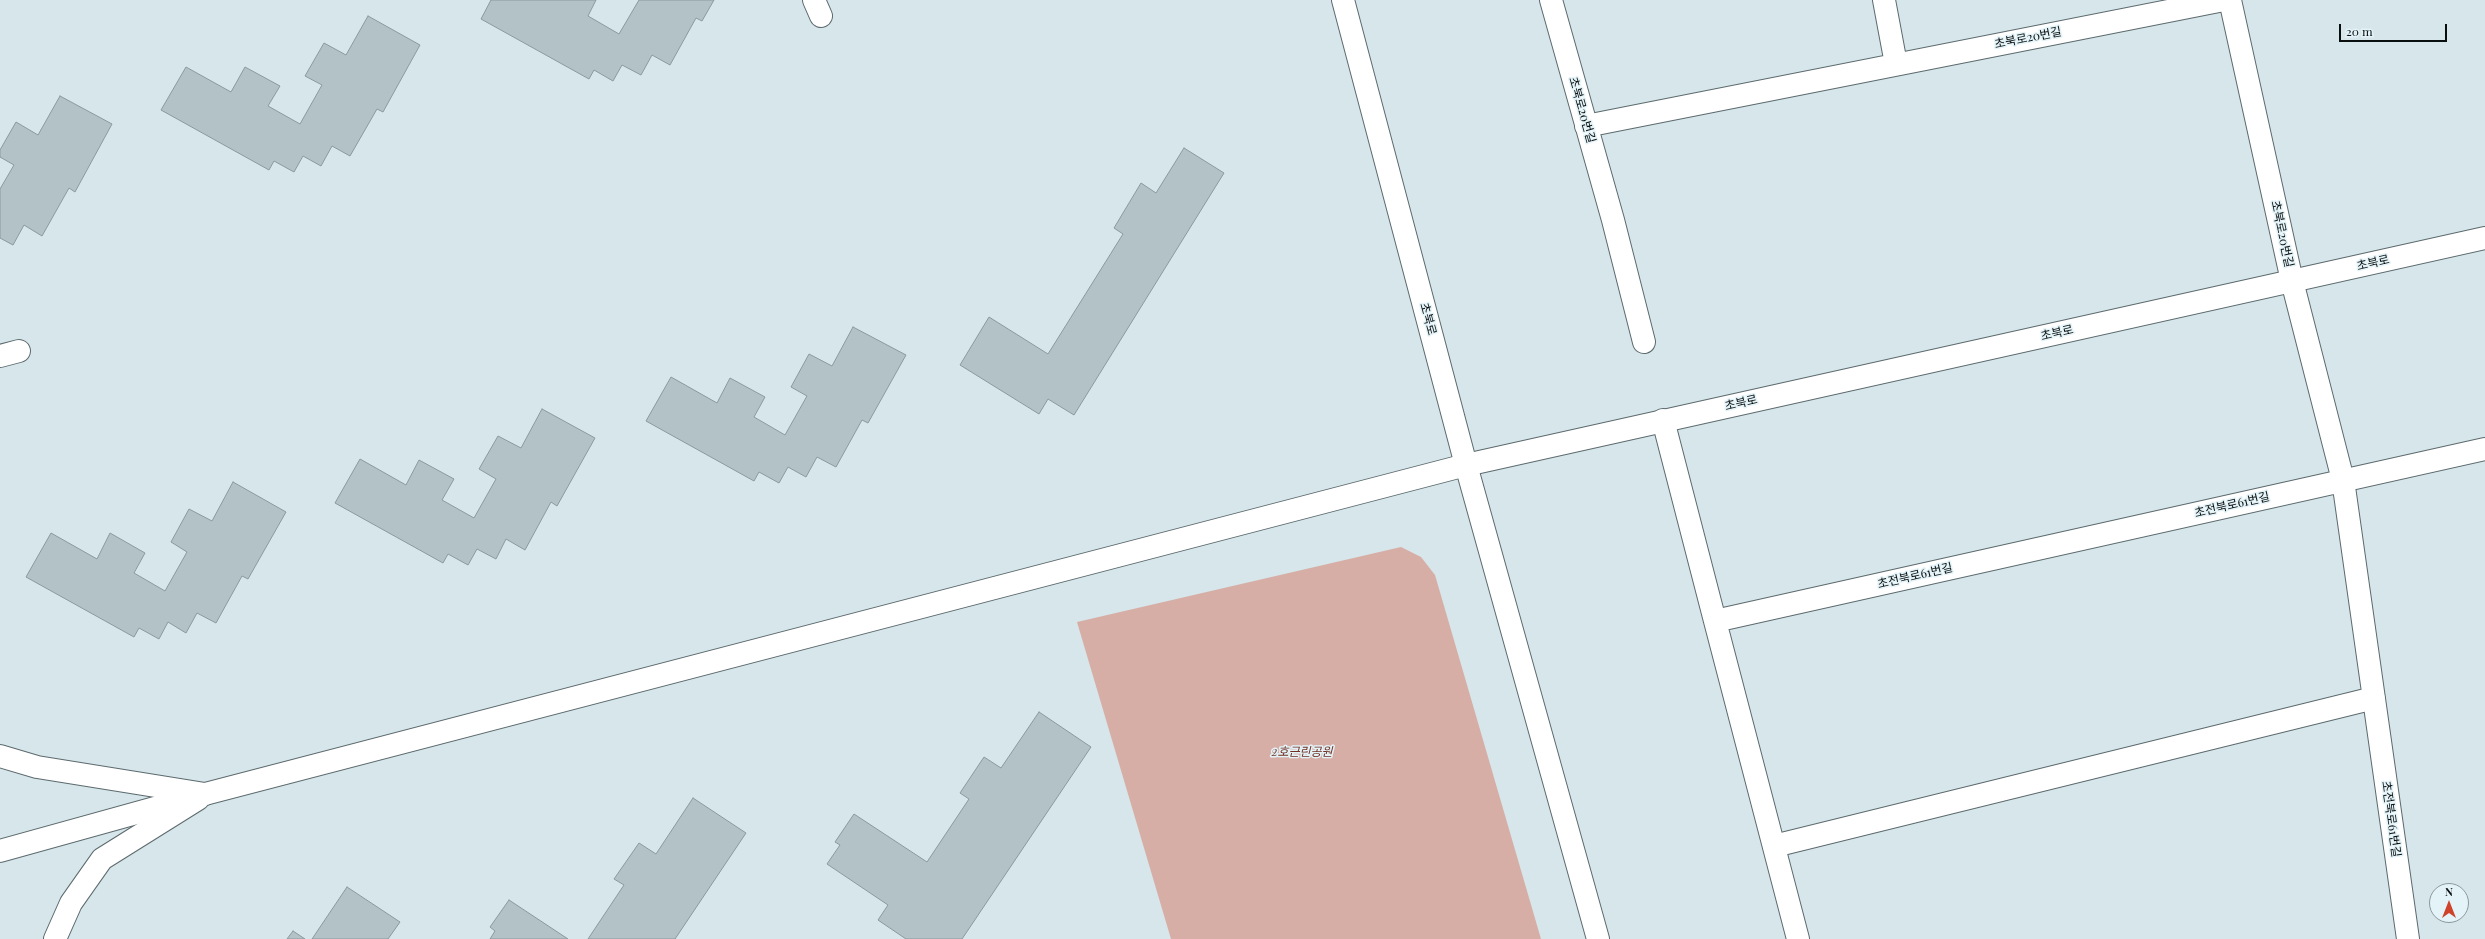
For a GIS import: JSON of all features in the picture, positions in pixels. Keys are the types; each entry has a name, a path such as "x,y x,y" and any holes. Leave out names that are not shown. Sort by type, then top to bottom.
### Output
{"street":[{"name":"초북로","path":"1343,0 1466,465 2485,238"},
{"name":"초북로20번길","path":"1551,0 1613,220 1644,342"},
{"path":"1884,0 1896,64"},
{"name":"초북로20번길","path":"1586,126 2224,0"},
{"name":"초북로20번길","path":"2230,0 2292,281"},
{"name":"초전북로61번길","path":"2292,281 2343,480 2408,939"},
{"path":"1663,420 1798,939"},
{"name":"초전북로61번길","path":"1715,621 2485,449"},
{"path":"0,851 205,794 1466,465 1598,939"},
{"path":"1774,846 2374,698"},
{"path":"0,756 37,767 205,794"},
{"path":"55,939 72,903 102,859 205,794"}],"green space":[{"name":"2호근린공원","path":"1401,547 1421,557 1435,575 1541,939 1171,939 1077,622"}],"building":[{"path":"491,0 596,0 588,16 619,34 639,0 714,0 702,21 696,18 670,65 652,55 641,75 622,65 613,81 594,70 589,79 481,19"},
{"path":"368,16 420,45 383,112 377,109 350,156 332,146 321,166 303,156 294,172 274,161 269,170 161,110 186,67 231,92 245,67 280,86 268,106 300,124 322,85 305,76 324,43 346,55"},
{"path":"60,96 112,124 75,192 69,188 42,236 24,225 13,245 0,238 0,189 14,165 0,157 0,150 16,122 38,135"},
{"path":"1184,148 1224,173 1074,415 1048,399 1039,414 960,365 989,317 1048,354 1123,234 1114,228 1141,183 1156,193"},
{"path":"853,327 906,355 868,423 862,420 836,467 817,457 806,477 788,467 779,483 759,472 754,481 646,421 671,377 717,403 730,378 765,397 754,417 785,435 807,396 791,387 809,354 832,366"},
{"path":"542,409 595,438 557,506 551,502 525,550 506,539 496,559 477,549 468,565 448,554 443,563 335,503 360,459 406,485 419,460 454,479 442,500 474,518 496,479 479,469 498,436 521,448"},
{"path":"233,482 286,512 248,579 242,576 216,623 197,613 186,633 168,622 159,639 139,628 134,637 26,577 51,533 97,559 110,533 145,553 134,573 165,591 187,552 171,542 189,509 212,521"},
{"path":"1039,712 1091,747 962,939 906,939 878,920 888,905 827,864 840,845 835,842 854,814 927,862 969,799 960,793 984,757 1001,768"},
{"path":"693,798 746,833 675,939 588,939 624,885 614,879 639,843 656,854"},
{"path":"347,887 400,922 388,939 312,939"},
{"path":"509,900 568,939 490,939 495,931 490,927"},
{"path":"293,931 305,939 287,939"}]}
